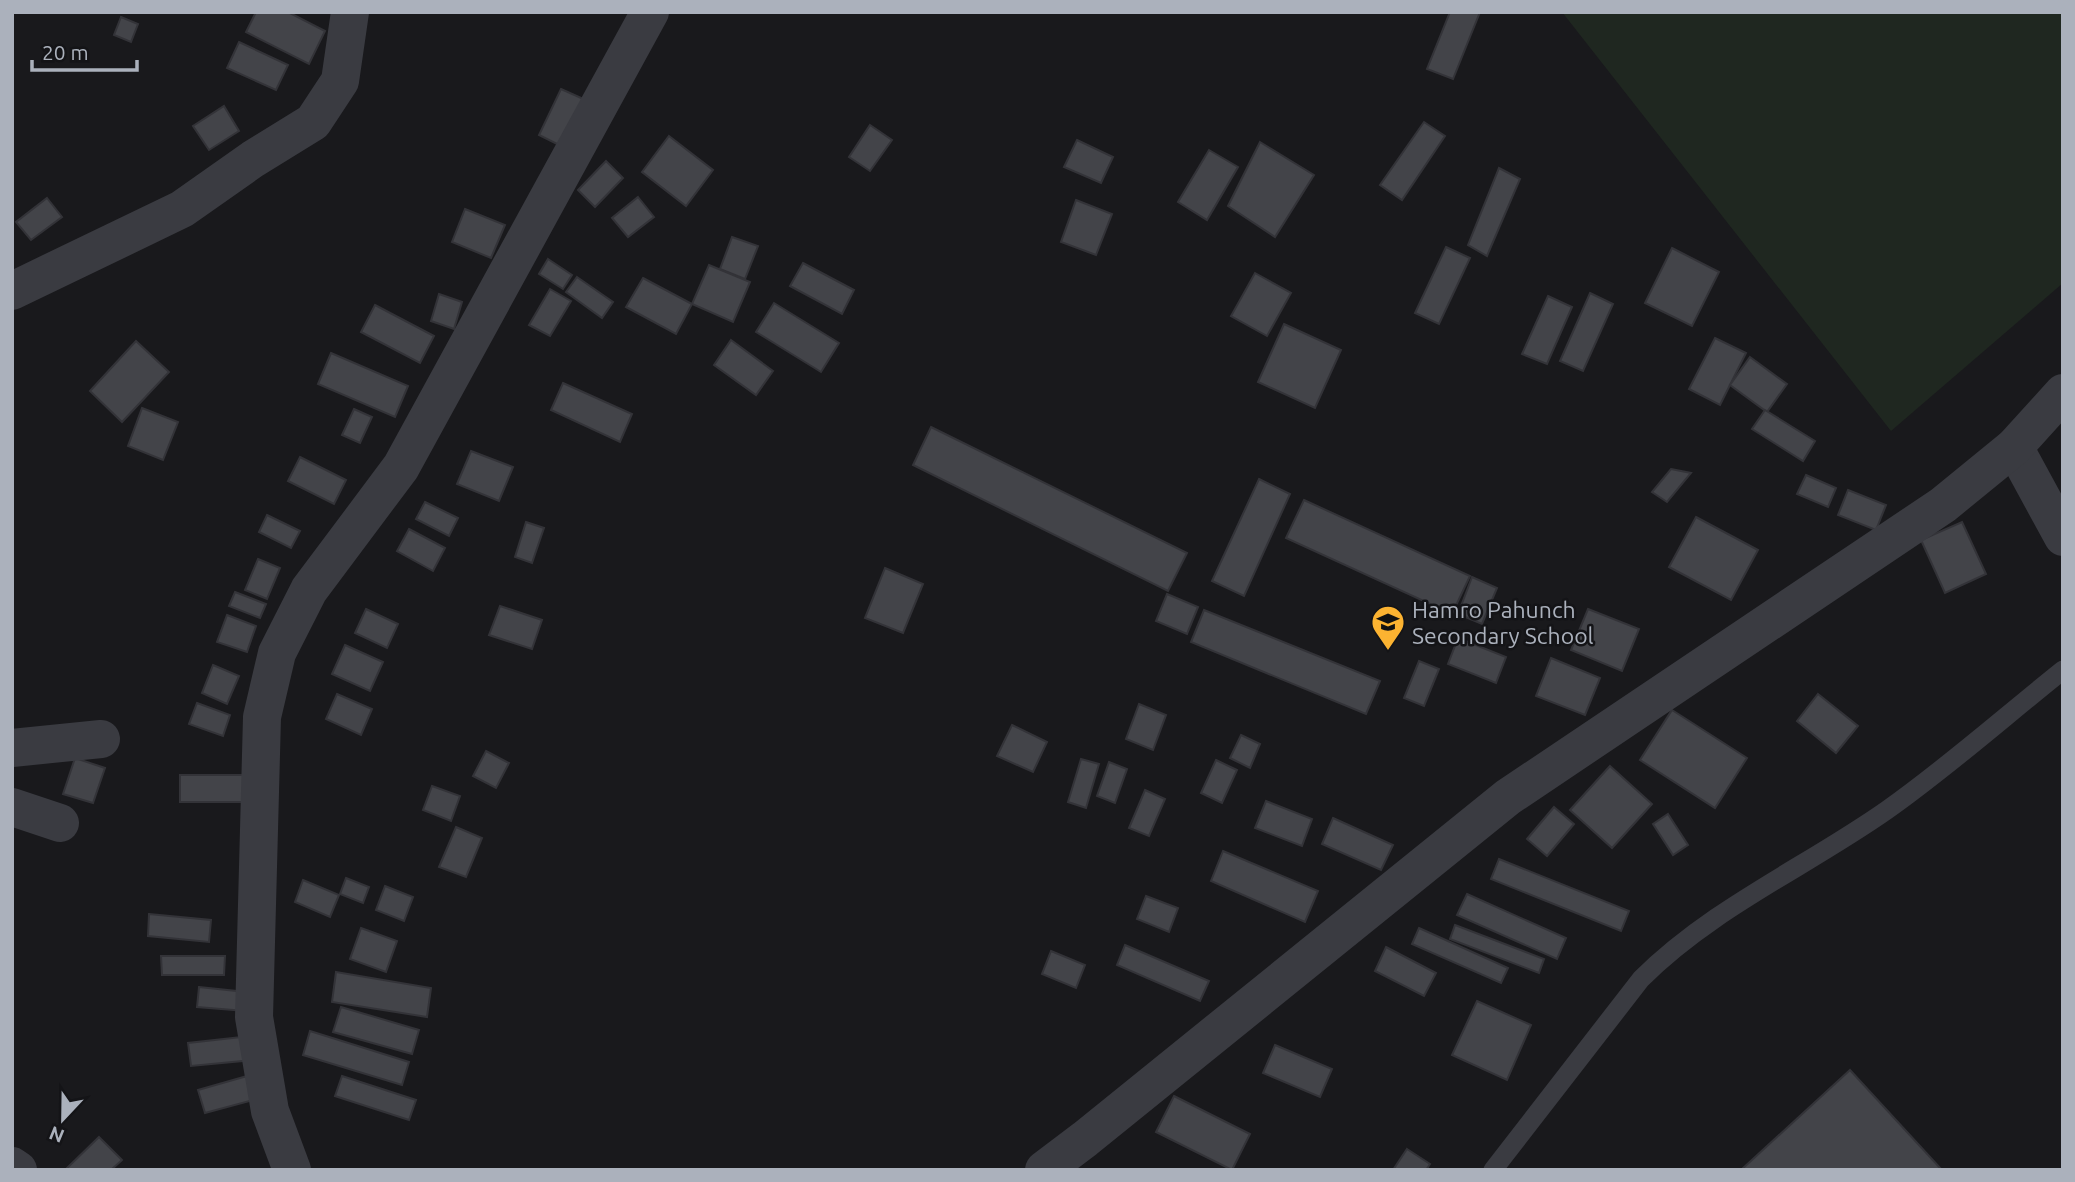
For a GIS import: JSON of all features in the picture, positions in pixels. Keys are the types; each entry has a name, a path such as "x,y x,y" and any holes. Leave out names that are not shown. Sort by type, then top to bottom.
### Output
{"street":[{"path":"12,290 182,209 253,159 313,122 340,81 350,12"},
{"path":"292,1170 270,1111 254,1017 262,717 277,653 309,590 401,467 650,12"},
{"path":"1044,1170 1508,797 1943,505 2014,447 2063,393"},
{"path":"2014,447 2063,537"},
{"path":"12,748 102,739"},
{"path":"12,807 60,822"},
{"path":"12,1166 18,1170"}],"lane":[{"path":"1493,1170 1641,979 1667,954 1701,928 1887,810 2063,670"}],"shaded area":[{"path":"1562,12 2063,12 2063,283 1891,431"}],"building":[{"path":"256,12 288,12 325,31 309,64 246,32"},
{"path":"1450,12 1480,12 1453,79 1427,69"},
{"path":"121,17 138,24 131,42 114,35"},
{"path":"239,42 288,65 276,90 227,68"},
{"path":"561,89 588,101 565,148 539,135"},
{"path":"224,106 239,131 209,150 193,126"},
{"path":"1424,122 1445,136 1402,200 1380,185"},
{"path":"870,125 892,140 870,171 849,157"},
{"path":"669,136 713,170 686,206 642,172"},
{"path":"1077,140 1113,157 1101,183 1064,167"},
{"path":"1260,142 1314,175 1275,237 1228,206"},
{"path":"1209,150 1238,167 1207,220 1178,202"},
{"path":"606,161 623,178 595,207 578,190"},
{"path":"1499,168 1520,179 1487,256 1468,245"},
{"path":"638,197 654,217 628,237 612,218"},
{"path":"47,198 62,217 31,240 16,222"},
{"path":"1076,200 1112,214 1096,255 1061,242"},
{"path":"465,209 505,225 491,258 452,242"},
{"path":"732,237 758,246 745,279 720,269"},
{"path":"1446,247 1470,258 1439,324 1415,313"},
{"path":"1672,248 1719,272 1692,326 1645,303"},
{"path":"548,259 572,275 563,289 539,274"},
{"path":"803,263 854,290 842,314 790,286"},
{"path":"709,265 750,282 733,322 692,304"},
{"path":"1255,273 1291,293 1267,336 1231,316"},
{"path":"577,277 613,302 602,318 566,292"},
{"path":"643,278 692,304 676,334 626,307"},
{"path":"550,289 571,301 550,336 529,325"},
{"path":"1590,293 1613,304 1583,371 1560,361"},
{"path":"439,294 462,302 454,329 431,321"},
{"path":"1548,296 1572,307 1547,364 1522,354"},
{"path":"774,303 839,343 821,372 756,332"},
{"path":"375,305 434,336 420,363 361,332"},
{"path":"1284,324 1341,350 1315,408 1258,382"},
{"path":"1715,338 1746,353 1720,405 1689,389"},
{"path":"731,340 773,371 756,395 714,365"},
{"path":"136,341 169,372 122,422 90,391"},
{"path":"331,353 408,386 395,417 318,384"},
{"path":"1750,357 1787,384 1767,412 1730,385"},
{"path":"563,383 632,414 620,442 551,410"},
{"path":"142,408 178,422 163,460 128,446"},
{"path":"354,409 372,417 360,443 342,435"},
{"path":"1765,410 1815,441 1803,461 1752,429"},
{"path":"931,427 1187,553 1168,591 913,465"},
{"path":"471,451 513,467 499,501 457,484"},
{"path":"300,457 346,480 334,504 288,481"},
{"path":"1671,469 1691,473 1667,502 1652,492"},
{"path":"1806,475 1836,488 1828,507 1797,494"},
{"path":"1259,479 1290,494 1244,596 1212,581"},
{"path":"1848,490 1886,505 1876,530 1838,515"},
{"path":"1304,500 1470,576 1452,614 1286,538"},
{"path":"425,502 458,518 449,536 416,519"},
{"path":"267,515 300,531 291,548 259,532"},
{"path":"1696,517 1758,550 1731,600 1669,567"},
{"path":"526,522 544,528 532,563 515,557"},
{"path":"1962,522 1986,574 1945,593 1921,540"},
{"path":"409,529 445,548 433,571 397,551"},
{"path":"258,559 280,568 267,599 245,590"},
{"path":"885,568 923,584 903,633 865,618"},
{"path":"1472,577 1497,588 1482,624 1458,614"},
{"path":"235,592 266,604 260,618 229,606"},
{"path":"1167,594 1198,607 1187,634 1156,621"},
{"path":"500,606 542,620 532,649 489,635"},
{"path":"366,609 398,624 387,648 355,633"},
{"path":"1588,609 1639,629 1622,671 1571,650"},
{"path":"1204,610 1380,681 1366,714 1191,642"},
{"path":"227,615 256,626 247,652 217,642"},
{"path":"1458,638 1506,657 1496,683 1448,664"},
{"path":"345,645 383,662 370,691 332,674"},
{"path":"1551,658 1600,678 1585,715 1536,696"},
{"path":"1419,661 1439,669 1424,706 1404,698"},
{"path":"213,665 239,676 227,704 202,693"},
{"path":"337,694 372,709 361,735 326,719"},
{"path":"1818,694 1858,726 1836,753 1797,721"},
{"path":"197,703 230,715 223,736 189,724"},
{"path":"1139,704 1166,715 1153,750 1126,739"},
{"path":"1672,710 1747,758 1715,808 1640,760"},
{"path":"1012,725 1047,742 1033,772 997,756"},
{"path":"1241,735 1260,744 1250,768 1230,758"},
{"path":"486,751 509,763 496,788 473,776"},
{"path":"75,758 105,768 93,803 63,794"},
{"path":"1081,759 1099,764 1086,808 1068,802"},
{"path":"1216,760 1237,770 1222,803 1201,793"},
{"path":"1109,762 1127,769 1115,803 1097,796"},
{"path":"1610,766 1652,804 1612,848 1570,810"},
{"path":"180,775 252,775 253,802 180,802"},
{"path":"432,786 460,796 451,821 423,810"},
{"path":"1145,790 1165,799 1149,836 1129,828"},
{"path":"1266,801 1312,819 1302,846 1255,828"},
{"path":"1554,807 1574,824 1547,856 1527,839"},
{"path":"1668,814 1688,845 1673,855 1653,824"},
{"path":"1333,818 1393,845 1381,870 1322,844"},
{"path":"456,827 482,838 466,877 439,867"},
{"path":"1223,851 1318,891 1305,922 1211,881"},
{"path":"1499,859 1629,911 1621,931 1491,879"},
{"path":"346,878 369,887 363,903 340,894"},
{"path":"303,880 339,895 330,917 295,902"},
{"path":"385,886 413,897 404,921 376,910"},
{"path":"1467,894 1566,938 1557,959 1457,915"},
{"path":"1146,896 1178,908 1169,932 1137,919"},
{"path":"149,914 211,920 209,942 148,936"},
{"path":"1455,925 1544,959 1539,973 1450,939"},
{"path":"361,928 397,941 386,972 350,959"},
{"path":"1419,928 1508,968 1501,983 1412,944"},
{"path":"1125,945 1209,981 1200,1001 1117,965"},
{"path":"1386,947 1436,973 1424,996 1375,971"},
{"path":"1051,951 1085,965 1076,988 1042,974"},
{"path":"161,956 225,956 224,975 162,975"},
{"path":"336,972 431,988 427,1017 332,1002"},
{"path":"199,987 246,992 245,1011 197,1007"},
{"path":"1477,1001 1531,1025 1507,1080 1452,1055"},
{"path":"341,1007 419,1030 412,1054 333,1032"},
{"path":"310,1031 409,1062 402,1085 303,1055"},
{"path":"250,1036 253,1060 191,1066 188,1043"},
{"path":"1275,1045 1332,1069 1320,1097 1263,1073"},
{"path":"1850,1070 1942,1170 1741,1170"},
{"path":"254,1074 261,1098 205,1113 198,1090"},
{"path":"342,1076 416,1100 409,1120 335,1096"},
{"path":"1174,1096 1250,1134 1232,1170 1156,1132"},
{"path":"99,1137 122,1160 111,1170 65,1170"},
{"path":"1407,1149 1430,1164 1426,1170 1393,1170"}],"place":[{"name":"Hamro Pahunch Secondary School","path":"1388,652"}]}
